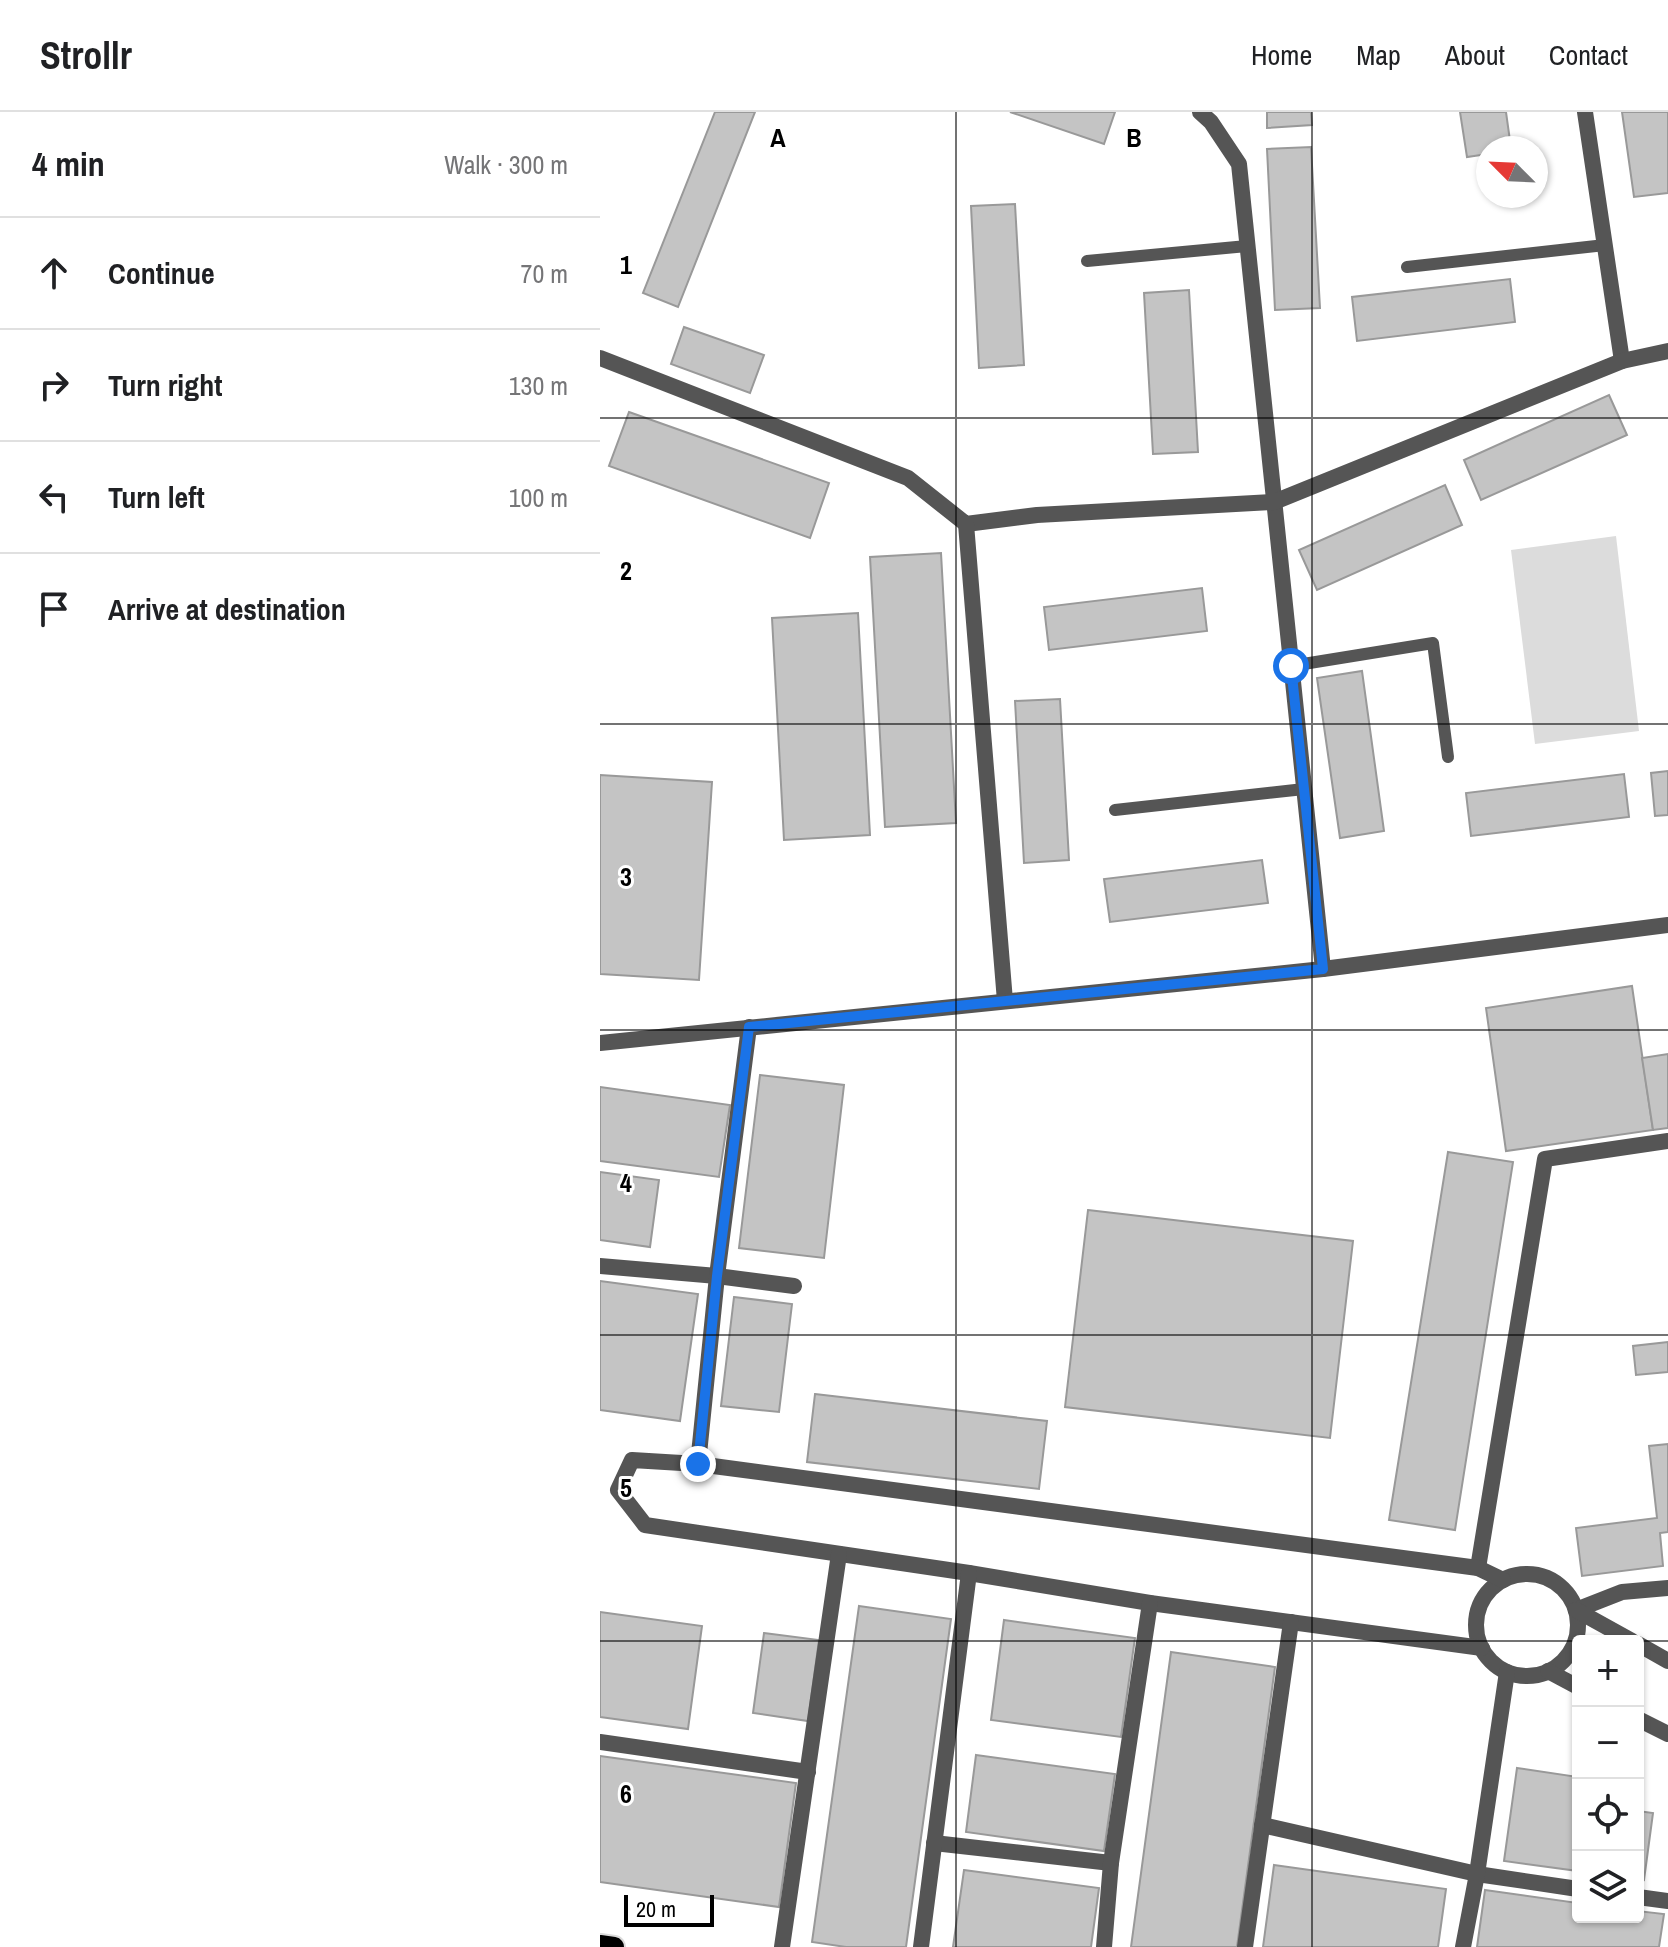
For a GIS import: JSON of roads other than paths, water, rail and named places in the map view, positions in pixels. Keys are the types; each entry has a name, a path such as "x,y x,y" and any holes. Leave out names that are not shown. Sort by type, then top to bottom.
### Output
{"main road":[{"path":"600,1945 614,1947"}],"street":[{"path":"1200,112 1211,122 1239,164 1323,969"},
{"path":"1585,112 1622,361"},
{"path":"600,358 908,478 966,524 1037,515 1274,502 1622,361 1668,351"},
{"path":"966,524 1005,1001"},
{"path":"600,1043 1323,969 1668,925"},
{"path":"698,1464 717,1276 749,1027"},
{"path":"1478,1568 1545,1159 1668,1141"},
{"path":"600,1266 794,1286"},
{"path":"1482,1648 1150,1603 645,1525 618,1490 632,1460 698,1464 1478,1568 1503,1580"},
{"path":"782,1947 839,1554"},
{"path":"921,1947 969,1573"},
{"path":"1517,1575 1547,1577 1570,1597 1576,1610 1576,1639 1570,1652 1561,1663 1548,1671 1528,1676 1507,1672 1497,1666 1488,1658 1477,1633 1481,1602 1490,1589 1517,1575"},
{"path":"1576,1610 1622,1592 1668,1588"},
{"path":"1104,1947 1111,1863 1150,1603"},
{"path":"1576,1610 1621,1635"},
{"path":"1245,1947 1291,1622"},
{"path":"1644,1647 1668,1661"},
{"path":"1548,1671 1572,1684"},
{"path":"1463,1947 1507,1672"},
{"path":"1644,1722 1668,1734"},
{"path":"600,1742 808,1772"},
{"path":"1262,1825 1477,1874 1572,1888"},
{"path":"934,1843 1111,1863"},
{"path":"1644,1898 1668,1901"}],"lane":[{"path":"1407,267 1605,245"},
{"path":"1087,261 1247,246"},
{"path":"1291,666 1433,643 1448,757"},
{"path":"1115,810 1304,789"}]}
